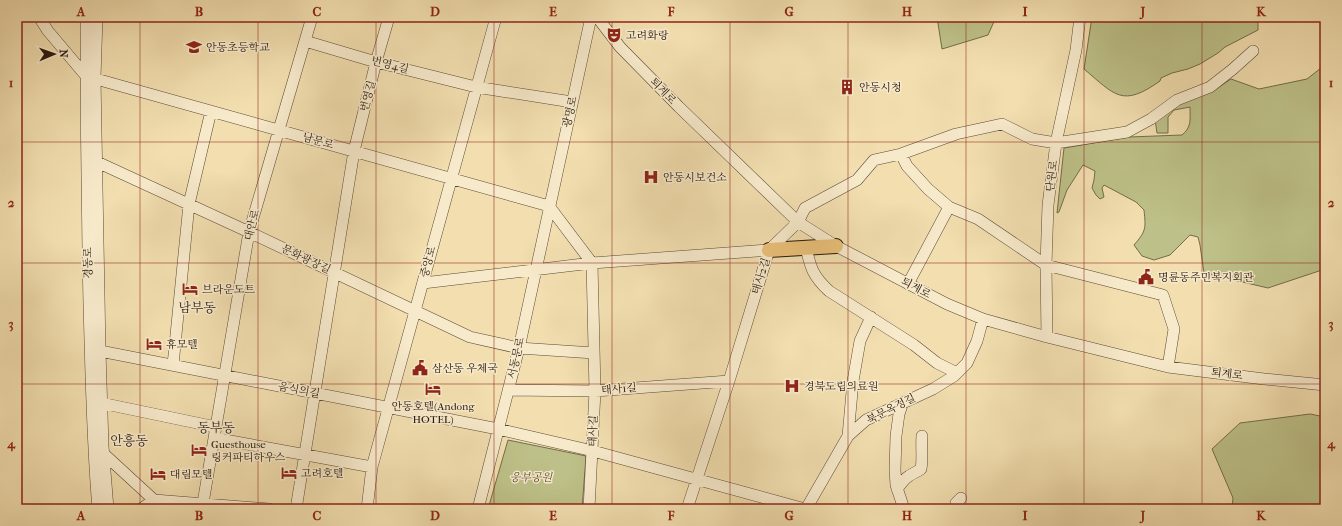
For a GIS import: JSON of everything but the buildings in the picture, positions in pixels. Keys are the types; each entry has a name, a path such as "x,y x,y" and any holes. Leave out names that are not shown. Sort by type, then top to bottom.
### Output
{"main road":[{"path":"769,250 836,246"}],"street":[{"path":"39,17 48,31 91,77"},
{"name":"경동로","path":"86,17 96,162 101,403 108,509"},
{"name":"경동로","path":"97,17 91,77 86,197 90,351 98,509"},
{"name":"대안로","path":"202,506 249,232 312,17"},
{"name":"번영길","path":"296,509 354,152 376,62 389,17"},
{"name":"중앙로","path":"367,509 372,467 496,17"},
{"name":"광명로","path":"549,206 590,17"},
{"name":"퇴계로","path":"597,17 620,47 679,107 798,222 836,246 947,304 983,319 1047,337 1168,367 1325,385"},
{"name":"단원로","path":"1047,337 1046,265 1048,205 1056,143 1076,50 1080,17"},
{"name":"번영4길","path":"305,41 376,62 476,87"},
{"path":"769,250 798,222 805,208 857,180 874,160 901,154 956,134 1002,124 1032,139 1056,143 1127,132 1151,119 1176,100 1210,87 1253,51"},
{"name":"남문로","path":"91,77 549,206"},
{"path":"476,87 572,102"},
{"path":"173,365 189,204 211,111"},
{"path":"901,154 907,166 928,189 949,207 978,219 1046,265 1163,295 1174,330 1168,367"},
{"name":"문화광장길","path":"96,162 249,232 470,337 519,348"},
{"path":"549,206 592,263"},
{"name":"서동문로","path":"478,509 519,348 549,206"},
{"path":"908,284 949,207"},
{"path":"806,248 810,264 818,280 829,291 871,317 937,363 957,373"},
{"name":"태사2길","path":"422,283 592,263 769,250 687,509"},
{"name":"태사길","path":"589,509 595,391 592,263"},
{"path":"848,436 853,381 860,341 871,317"},
{"name":"북문옥정길","path":"805,509 848,436 866,420 933,389 957,373 967,363 977,341 983,319"},
{"path":"519,348 594,352"},
{"name":"음식의길","path":"100,351 498,429 593,451 697,480"},
{"name":"태사1길","path":"508,390 595,391 729,380"},
{"path":"903,402 899,414 896,436 895,470 898,489 904,509"},
{"path":"101,403 216,427"},
{"path":"898,489 908,476 916,474 921,469 922,436"},
{"path":"214,438 372,467"},
{"path":"104,454 154,500 202,506 269,509"},
{"path":"697,480 805,509"},
{"path":"955,509 956,503 961,498"},
{"path":"141,509 154,500"}],"green space":[{"path":"937,17 996,17 988,35 942,49"},
{"path":"1092,17 1251,17 1258,23 1258,30 1225,47 1200,64 1172,73 1161,78 1160,81 1147,89 1127,96 1119,95 1104,86 1084,69"},
{"path":"1325,59 1325,269 1268,288 1204,273 1198,237 1190,235 1170,255 1154,260 1142,256 1134,245 1143,233 1145,222 1144,210 1136,202 1104,185 1102,188 1104,197 1100,199 1092,188 1095,171 1083,165 1067,190 1059,212 1057,213 1064,148 1129,137 1182,135 1189,126 1190,107 1174,110 1168,117 1168,133 1157,133 1155,119 1177,103 1216,89 1231,79 1259,89 1307,79 1321,68"},
{"path":"1310,414 1325,417 1325,509 1232,509 1233,498 1212,449 1240,423"},
{"name":"웅부공원","path":"508,440 586,456 582,509 488,509"}],"place":[{"name":"고려화랑","path":"614,35"},
{"name":"안동초등학교","path":"194,47"},
{"name":"안동시청","path":"847,87"},
{"name":"안동시보건소","path":"651,177"},
{"name":"명륜동주민복지회관","path":"1146,277"},
{"name":"브라운도트","path":"190,289"},
{"name":"휴모텔","path":"154,344"},
{"name":"삼산동 우체국","path":"420,368"},
{"name":"경북도립의료원","path":"792,386"},
{"name":"안동호텔(Andong HOTEL)","path":"433,389"},
{"name":"Guesthouse 링커파티하우스","path":"199,450"},
{"name":"고려호텔","path":"289,473"},
{"name":"대림모텔","path":"158,474"}],"district":[{"name":"남부동","path":"197,307"},
{"name":"동부동","path":"216,427"},
{"name":"안흥동","path":"129,440"}]}
